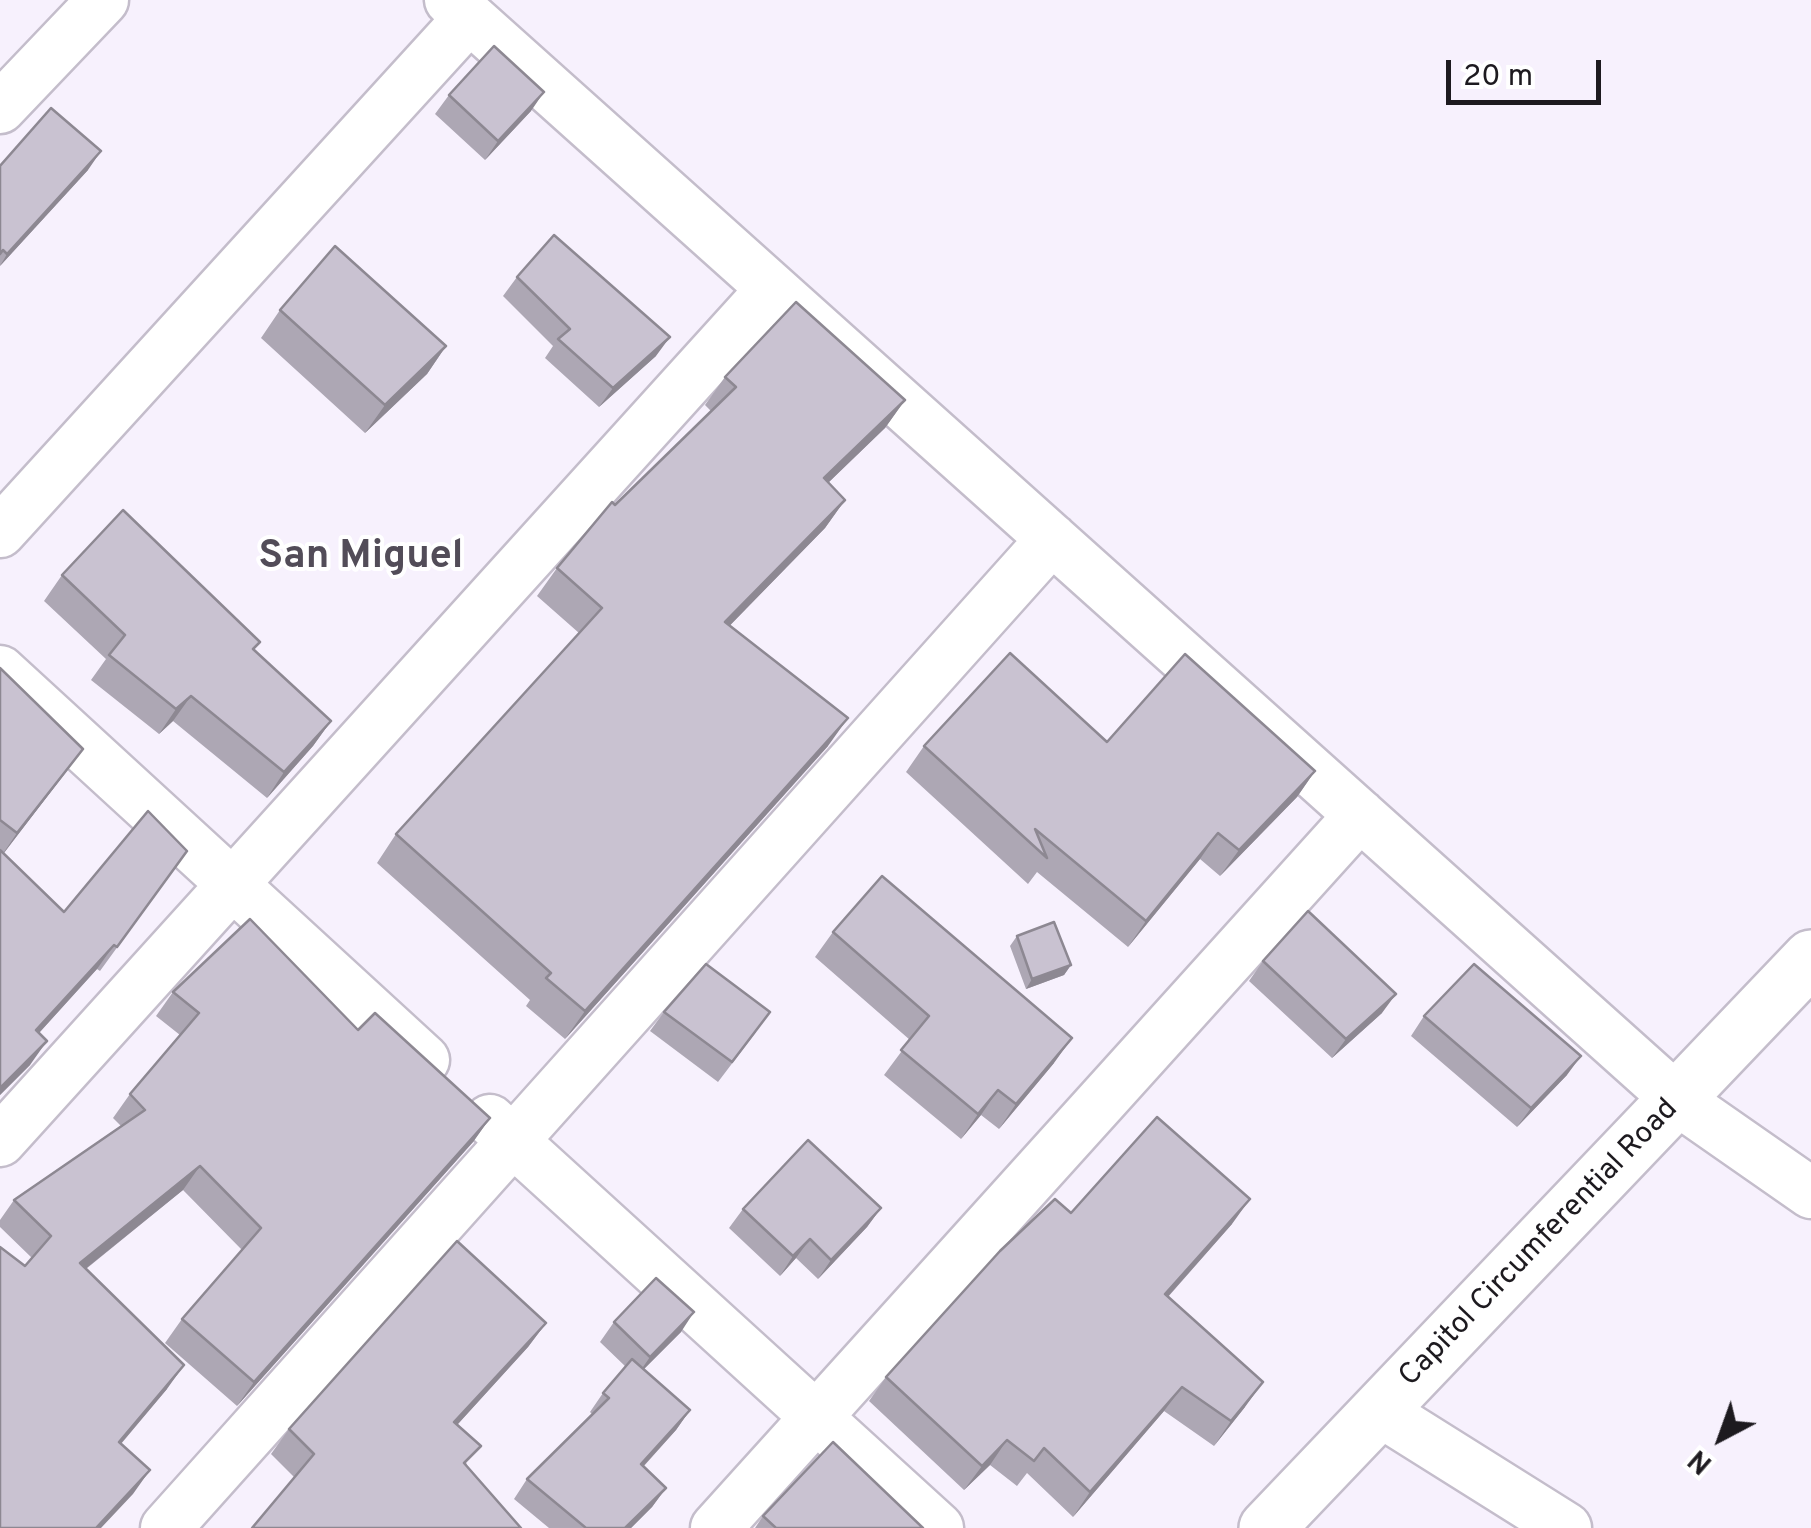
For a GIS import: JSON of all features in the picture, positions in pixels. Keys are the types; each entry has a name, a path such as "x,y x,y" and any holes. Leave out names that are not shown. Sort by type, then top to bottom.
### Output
{"main road":[{"name":"Capitol Circumferential Road","path":"1267,1528 1679,1101 1811,958"}],"street":[{"path":"0,108 103,0"},
{"path":"0,532 459,9 1679,1101 1811,1194"},
{"path":"0,1141 772,289"},
{"path":"166,1528 1052,539"},
{"path":"0,671 938,1528"},
{"path":"716,1528 1360,816"},
{"path":"1378,1410 1566,1528"}],"building":[{"path":"494,46 544,92 498,141 449,95"},
{"path":"51,108 101,151 7,254 3,250 0,254 0,166"},
{"path":"554,235 670,337 613,388 558,339 570,329 517,277"},
{"path":"335,246 446,346 385,405 280,310"},
{"path":"796,302 905,400 824,478 845,500 725,622 848,718 585,1011 546,978 551,973 396,834 602,608 557,568 612,502 615,505 736,387 725,377"},
{"path":"123,510 260,642 253,649 331,721 284,772 191,696 176,709 109,655 125,635 62,575"},
{"path":"1010,653 1107,742 1185,654 1315,771 1239,850 1218,833 1146,921 1035,829 1047,858 924,746"},
{"path":"0,668 83,749 17,833 0,820"},
{"path":"148,811 187,851 117,947 114,945 36,1030 47,1041 0,1088 0,850 64,912"},
{"path":"882,876 1072,1038 1016,1104 998,1090 978,1114 901,1050 929,1016 833,932"},
{"path":"1308,911 1396,994 1346,1039 1263,961"},
{"path":"250,919 358,1030 375,1013 490,1118 254,1382 182,1319 261,1228 200,1166 80,1263 184,1365 119,1442 150,1470 96,1528 0,1528 0,1247 25,1266 51,1236 14,1200 145,1110 130,1094 199,1013 173,992"},
{"path":"1054,922 1071,965 1032,979 1017,936"},
{"path":"706,964 770,1012 732,1062 664,1012"},
{"path":"1474,964 1581,1056 1531,1108 1424,1016"},
{"path":"1157,1117 1250,1199 1165,1294 1263,1382 1231,1421 1182,1387 1090,1492 1044,1448 1034,1461 1007,1440 982,1466 886,1377 1000,1251 1055,1199 1071,1213"},
{"path":"808,1140 881,1208 831,1260 810,1239 793,1256 743,1209"},
{"path":"457,1241 546,1323 454,1422 481,1446 464,1463 521,1528 252,1528 314,1454 289,1429"},
{"path":"656,1278 694,1312 650,1357 614,1322"},
{"path":"632,1359 690,1410 641,1464 666,1488 625,1528 586,1528 527,1479 609,1398 603,1393"},
{"path":"833,1442 923,1528 776,1528 763,1516"}],"district":[{"name":"San Miguel","path":"361,559"}]}
